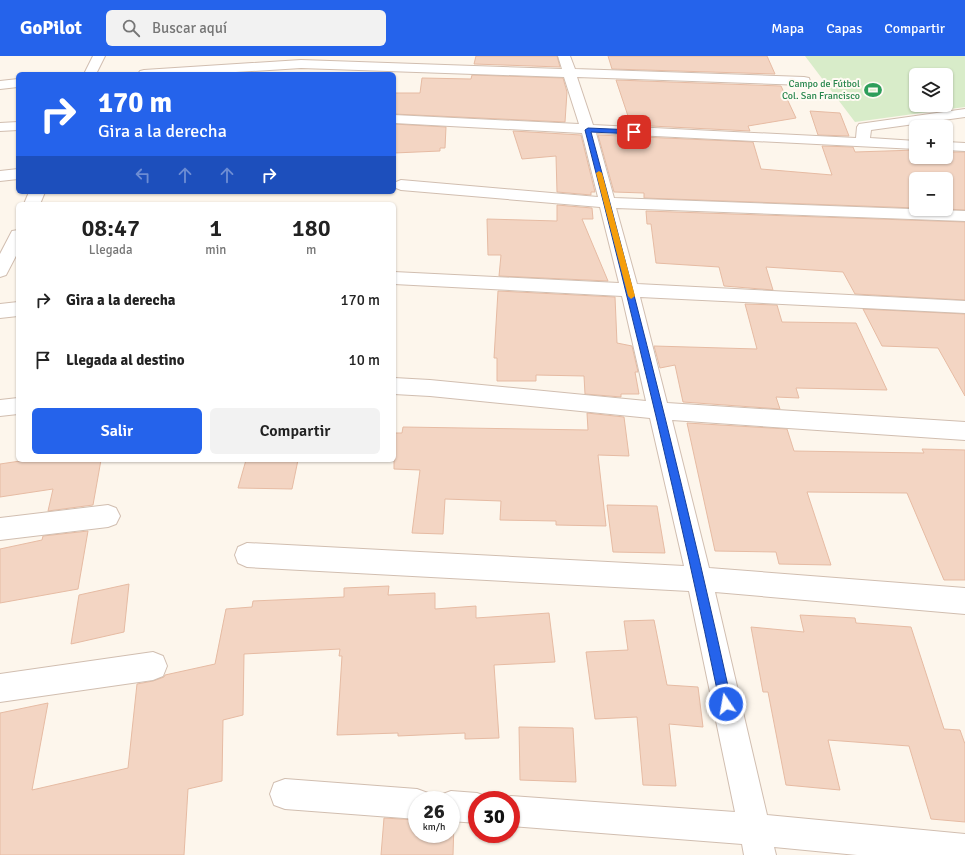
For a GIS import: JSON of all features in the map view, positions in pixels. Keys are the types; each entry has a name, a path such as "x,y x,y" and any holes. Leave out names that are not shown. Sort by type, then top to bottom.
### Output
{"street":[{"path":"91,72 99,56"},
{"path":"175,72 301,64 567,64 804,81"},
{"path":"567,64 588,130 630,291 699,578 756,842"},
{"path":"0,84 16,83"},
{"path":"862,143 864,127 965,113"},
{"path":"396,119 588,130 909,145"},
{"path":"0,127 16,126"},
{"path":"953,146 965,147"},
{"path":"0,176 16,174"},
{"path":"401,186 607,203 965,216"},
{"path":"0,236 16,235"},
{"path":"0,271 16,239"},
{"path":"396,278 965,307"},
{"path":"0,311 16,309"},
{"path":"396,386 430,388 659,411 965,431"},
{"path":"0,408 16,406"},
{"path":"0,529 108,516"},
{"path":"247,555 699,578 965,601"},
{"path":"0,688 153,666"},
{"path":"284,794 408,803"},
{"path":"520,812 756,842 965,850"}],"green space":[{"name":"Campo de Fútbol Col. San Francisco","path":"805,56 965,56 965,107 953,109 953,68 909,68 909,112 928,112 855,122"}],"building":[{"path":"476,56 557,56 560,67 474,64"},
{"path":"608,56 767,56 775,74 612,69"},
{"path":"472,75 563,78 567,92 565,122 396,114 396,93 420,93 422,78 471,79"},
{"path":"616,80 781,86 796,118 748,126 750,131 631,125"},
{"path":"810,111 840,113 849,136 818,135"},
{"path":"396,124 446,127 445,148 440,148 440,151 396,153"},
{"path":"513,131 581,135 595,192 591,192 591,195 557,192 556,156 522,159"},
{"path":"598,135 753,142 761,169 832,175 822,146 853,147 855,152 909,150 909,164 953,164 953,152 965,152 965,210 953,209 953,172 909,172 909,208 644,198 644,193 614,192"},
{"path":"557,205 592,208 593,219 582,219 608,281 499,276 501,255 488,255 487,219 557,221"},
{"path":"646,211 965,222 965,300 855,294 843,272 766,267 773,290 724,286 719,267 656,263 651,224 647,224"},
{"path":"498,291 615,297 617,343 632,346 638,372 635,372 639,394 621,394 621,397 585,394 584,376 536,375 536,381 497,381 497,358 494,358"},
{"path":"745,304 777,305 782,322 856,323 887,390 796,388 799,398 776,397 780,409 683,402 675,365 660,368 654,346 757,349"},
{"path":"863,309 965,314 965,396 938,348 882,346"},
{"path":"587,413 624,417 629,456 598,455 606,526 556,525 556,521 500,520 501,501 445,499 443,534 412,533 420,470 394,469 394,462 396,462 396,433 402,433 403,427 588,430"},
{"path":"687,423 787,429 794,451 924,453 922,449 965,450 965,580 944,580 907,493 807,492 831,565 779,564 776,552 715,551"},
{"path":"16,462 101,462 93,505 48,511 53,489 0,497 0,464"},
{"path":"245,462 298,462 292,489 238,488"},
{"path":"607,505 657,506 665,553 613,552"},
{"path":"88,531 78,589 0,603 0,549 42,540 43,536"},
{"path":"129,584 124,632 71,644 79,595"},
{"path":"389,586 388,595 435,593 435,609 476,606 476,618 549,613 555,662 494,665 499,738 465,739 465,733 398,736 398,733 337,735 342,656 339,656 340,649 244,654 243,715 223,720 222,781 188,789 184,855 0,855 0,713 48,703 32,790 128,768 137,684 153,681 164,677 165,675 215,664 226,609 252,607 253,601 344,597 344,588"},
{"path":"800,615 855,618 856,623 911,627 944,729 960,730 965,744 965,822 931,819 909,746 828,740 840,790 786,785 768,692 763,692 751,627 804,632"},
{"path":"654,620 667,685 698,687 703,727 669,724 676,786 643,785 637,717 595,719 586,652 628,650 624,621"},
{"path":"519,727 573,728 576,782 520,780"},
{"path":"384,818 408,819 408,843 453,843 453,855 381,855"}],"slow traffic":[{"path":"599,173 631,296"}],"place":[{"name":"Campo de Fútbol Col. San Francisco","path":"873,90"}],"route":[{"path":"634,132 588,130 630,291 659,411 699,578 726,704"}]}
